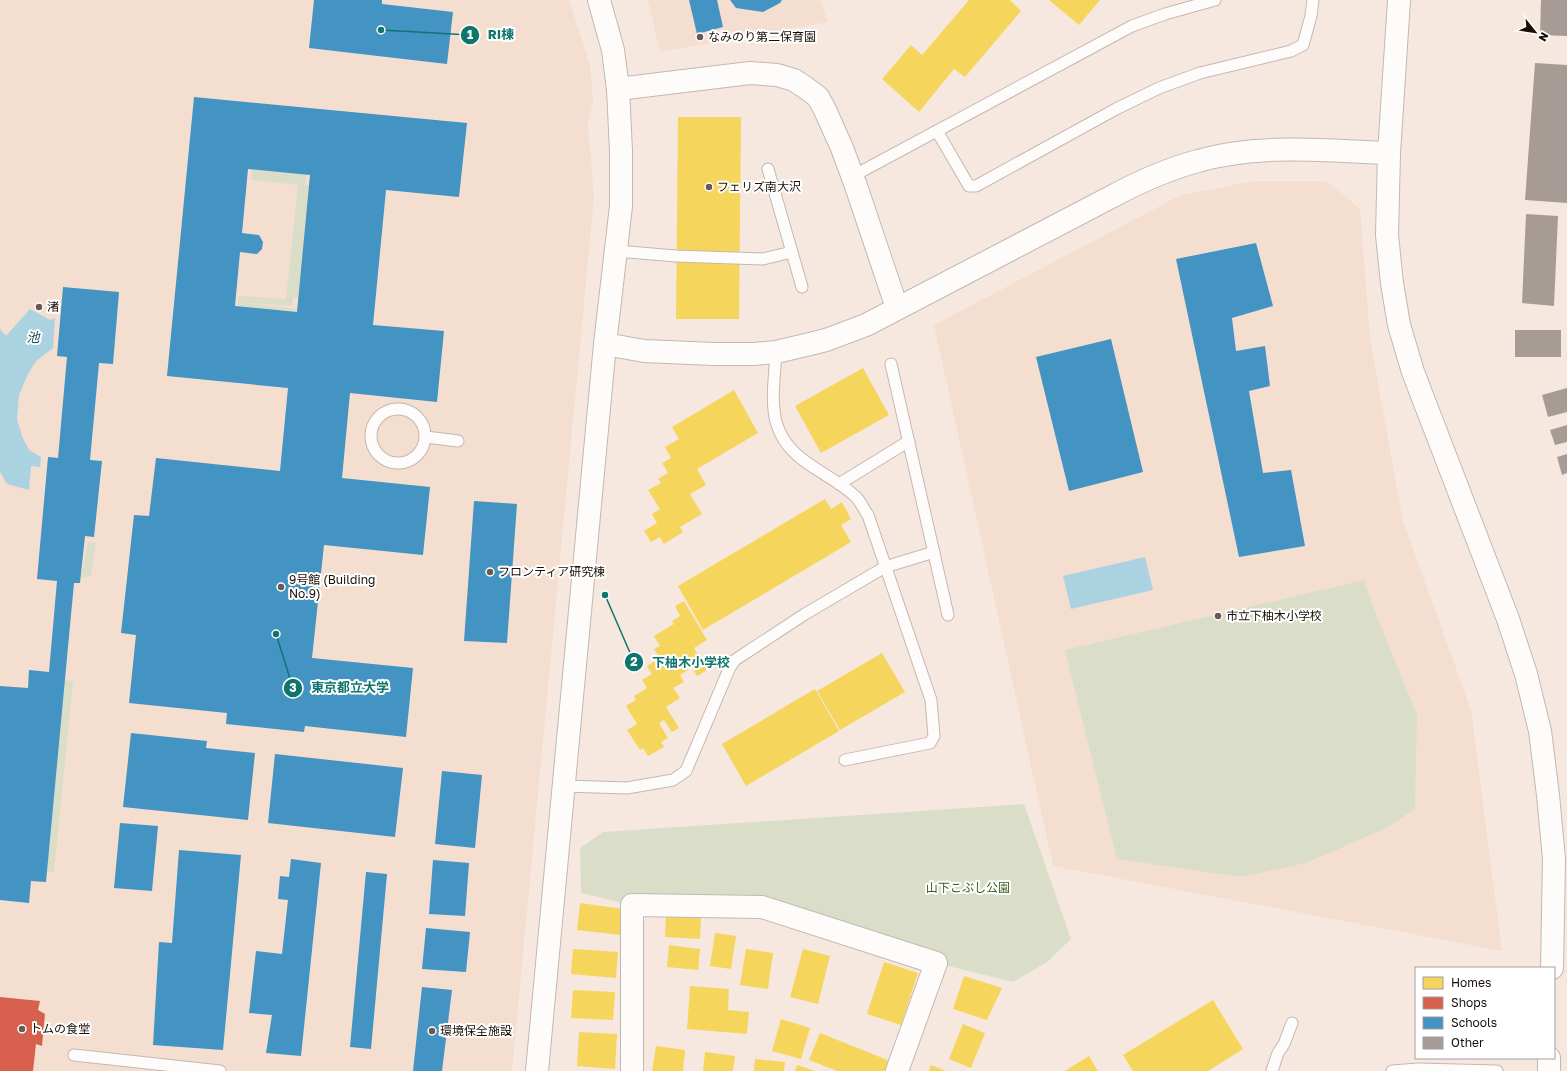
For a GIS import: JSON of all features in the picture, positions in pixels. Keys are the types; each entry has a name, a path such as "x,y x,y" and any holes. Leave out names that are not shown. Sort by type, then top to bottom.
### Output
{"street":[{"path":"537,1071 565,786 605,344 621,206 622,151 618,89 613,50 599,0"},
{"path":"1399,0 1389,153 1387,235 1392,283 1399,325 1416,379 1508,619 1526,674 1540,731 1554,859 1552,967"},
{"path":"618,89 750,74 777,75 794,80 818,97 853,176 897,308"},
{"path":"605,344 644,351 754,354 776,352 810,344 838,336 866,325 1141,181 1199,160 1257,151 1287,150 1389,153"},
{"path":"632,1071 632,906 762,907 936,962 897,1071"},
{"path":"1549,1059 1549,1071"}],"lane":[{"path":"853,176 1132,26 1165,14 1215,0"},
{"path":"938,131 969,186 976,186 1116,109 1159,88 1200,73 1291,51 1303,45 1311,16 1313,0"},
{"path":"768,169 802,287"},
{"path":"616,251 676,256 763,259 792,252"},
{"path":"776,352 774,399 777,424 790,449 797,456 857,498 868,515 884,567 931,700 934,736 930,743 845,760"},
{"path":"891,364 948,615"},
{"path":"397,408 406,409 414,413 421,420 426,437 424,446 419,454 412,460 404,463 387,461 379,456 371,440 374,422 388,410 397,408"},
{"path":"426,437 458,441"},
{"path":"839,484 909,441"},
{"path":"565,786 627,788 673,780 686,771 726,674 735,660 805,614 884,567 934,552"},
{"path":"1272,1071 1278,1053 1284,1044 1292,1023"},
{"path":"74,1055 220,1071"},
{"path":"1392,1071 1418,1068 1497,1071"}],"shaded area":[{"path":"0,0 569,0 590,65 593,101 588,125 594,197 512,1071 0,1071"},
{"name":"なみのり第二保育園","path":"648,0 820,0 828,22 660,52"},
{"name":"市立下柚木小学校","path":"1254,181 1327,181 1360,209 1370,339 1403,521 1471,710 1502,951 1053,866 934,325 1181,195"}],"green space":[{"path":"252,165 307,171 305,185 316,186 305,299 293,297 292,306 238,302 239,296 286,299 298,185 251,180"},
{"path":"238,302 297,309 296,318 236,311"},
{"path":"88,542 96,543 91,576 81,578"},
{"path":"1364,580 1373,607 1417,715 1415,809 1386,828 1306,863 1241,877 1117,859 1065,650"},
{"path":"59,680 73,681 54,872 38,871"},
{"name":"山下こぶし公園","path":"1024,804 1071,939 1047,962 1013,982 936,963 762,907 632,905 581,893 580,848 603,832"}],"water":[{"name":"池","path":"30,309 50,320 55,318 53,348 36,361 28,374 19,395 17,419 22,436 29,450 41,457 40,467 31,466 29,490 7,484 0,472 0,329 6,336"},
{"path":"1145,557 1153,590 1071,609 1063,576"}],"building: Homes":[{"path":"969,0 1010,0 1021,11 965,77 954,69 919,112 882,79 911,45 922,55"},
{"path":"1049,0 1100,0 1079,25"},
{"name":"フェリズ南大沢","path":"678,117 741,117 739,319 676,319"},
{"path":"863,368 889,415 821,453 795,406"},
{"path":"734,390 758,433 697,469 706,485 690,494 702,514 680,527 683,532 664,544 660,537 651,542 644,531 657,523 652,514 660,509 648,490 661,483 658,479 668,473 662,463 671,458 665,447 679,439 672,427"},
{"path":"825,499 831,509 842,502 851,519 841,525 851,542 703,630 678,586"},
{"path":"684,601 707,640 694,648 707,670 697,676 688,661 684,664 688,670 680,675 684,682 673,688 680,698 666,707 679,728 672,732 664,720 659,723 668,738 661,742 664,747 648,756 643,748 640,750 627,730 637,724 626,706 636,700 634,696 647,688 642,680 652,674 647,666 660,658 654,649 660,646 654,636 674,624 672,621 680,616 675,606"},
{"path":"882,653 905,692 840,730 817,691"},
{"path":"815,689 839,731 746,786 722,744"},
{"path":"580,903 624,909 620,935 577,930"},
{"path":"666,916 701,917 700,939 665,937"},
{"path":"715,933 736,936 731,969 710,966"},
{"path":"669,945 700,949 698,970 667,967"},
{"path":"573,949 618,952 616,978 571,974"},
{"path":"746,949 773,953 768,989 740,985"},
{"path":"803,949 830,956 818,1004 790,997"},
{"path":"884,962 918,973 901,1025 867,1014"},
{"path":"964,976 1002,988 987,1020 953,1009"},
{"path":"690,986 729,989 728,1010 749,1012 747,1034 687,1029"},
{"path":"573,990 615,992 613,1020 571,1018"},
{"path":"1213,1000 1243,1049 1208,1071 1133,1071 1123,1055"},
{"path":"781,1019 810,1028 801,1059 772,1051"},
{"path":"963,1024 985,1033 971,1068 949,1059"},
{"path":"579,1032 617,1034 615,1069 577,1066"},
{"path":"820,1033 890,1061 886,1071 837,1071 809,1060"},
{"path":"656,1046 685,1050 683,1071 652,1071"},
{"path":"705,1052 735,1056 733,1071 703,1071"},
{"path":"1089,1056 1098,1071 1065,1071"},
{"path":"755,1059 785,1062 784,1071 754,1071"},
{"path":"797,1065 815,1071 795,1071"},
{"path":"931,1065 946,1071 929,1071"}],"building: Shops":[{"name":"トムの食堂","path":"0,997 40,1001 38,1010 45,1014 42,1046 36,1044 33,1071 0,1071"}],"building: Schools":[{"path":"314,0 382,0 382,4 453,12 447,64 309,48"},
{"path":"689,0 717,0 723,27 697,34"},
{"path":"730,0 782,0 780,3 763,12 736,8"},
{"path":"194,97 467,123 459,197 386,190 373,325 444,331 437,402 350,393 342,478 430,487 423,555 324,545 312,658 413,668 406,737 305,726 304,732 226,724 227,713 129,703 136,635 121,633 134,515 149,516 156,458 280,471 288,388 167,376","holes":["248,169 310,175 297,312 235,306 240,252 257,254 262,249 263,242 259,235 242,233"]},
{"path":"1256,243 1273,306 1232,318 1236,351 1265,346 1270,386 1249,391 1263,473 1291,470 1305,546 1239,557 1176,259"},
{"path":"63,287 119,292 113,364 99,363 90,460 102,461 94,537 85,536 80,583 74,583 46,882 31,881 29,903 0,900 0,686 28,688 29,670 49,672 57,581 37,579 48,457 58,458 59,447 67,357 57,356"},
{"path":"1111,339 1143,472 1069,491 1036,357"},
{"name":"フロンティア研究棟","path":"474,501 517,504 507,643 464,641"},
{"path":"131,733 207,741 206,748 255,753 248,820 123,807"},
{"path":"275,754 403,768 395,837 268,823"},
{"path":"442,771 482,775 475,848 435,844"},
{"path":"120,823 158,826 152,891 114,888"},
{"path":"179,850 241,855 223,1050 153,1045 159,942 172,943"},
{"path":"291,859 321,863 301,1056 266,1053 272,1015 249,1013 256,951 282,954 288,900 278,899 280,876 289,877"},
{"path":"433,860 469,863 465,916 429,914"},
{"path":"366,872 387,874 371,1049 350,1047"},
{"path":"426,928 470,932 466,972 422,969"},
{"name":"環境保全施設","path":"422,987 452,990 442,1071 413,1071"}],"building: Other":[{"path":"1541,0 1567,0 1567,36 1540,35"},
{"path":"1535,63 1567,65 1567,203 1525,200"},
{"path":"1526,214 1558,216 1554,306 1522,303"},
{"path":"1515,330 1561,330 1561,357 1515,357"},
{"path":"1567,388 1567,412 1548,417 1542,395"},
{"path":"1567,425 1567,442 1555,445 1550,430"},
{"path":"1567,454 1567,473 1562,475 1557,457"}],"place":[{"name":"RI棟","path":"381,30"},
{"name":"なみのり第二保育園","path":"700,37"},
{"name":"フェリズ南大沢","path":"709,187"},
{"name":"渚","path":"39,307"},
{"name":"フロンティア研究棟","path":"490,572"},
{"name":"9号館 (Building No.9)","path":"281,587"},
{"name":"下柚木小学校","path":"605,595"},
{"name":"市立下柚木小学校","path":"1218,616"},
{"name":"東京都立大学","path":"276,634"},
{"name":"トムの食堂","path":"22,1029"},
{"name":"環境保全施設","path":"432,1031"}]}
